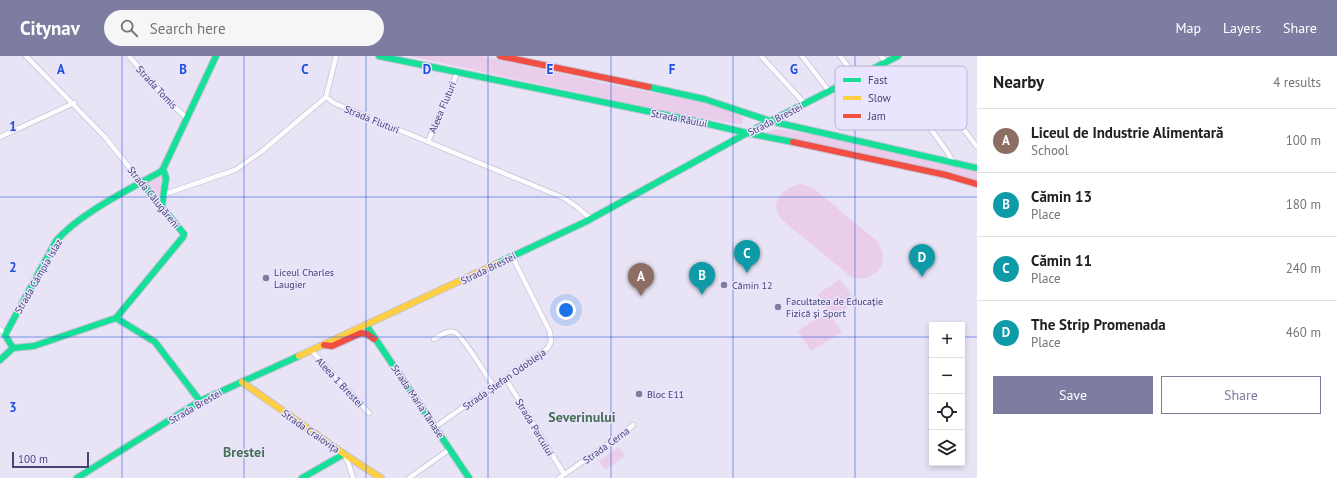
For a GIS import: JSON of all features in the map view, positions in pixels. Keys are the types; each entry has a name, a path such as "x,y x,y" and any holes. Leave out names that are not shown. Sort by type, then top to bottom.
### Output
{"main road":[{"path":"162,206 165,194 166,178 163,169 216,56"},
{"name":"Strada Râului","path":"379,56 726,127 747,133 822,147 946,175 977,184"},
{"path":"500,56 704,99 770,121 952,161 977,168"},
{"name":"Strada Brestei","path":"878,66 898,56"},
{"name":"Strada Brestei","path":"77,478 200,401 591,219 730,142 835,88"},
{"path":"726,127 730,132 730,142"},
{"name":"Strada Câmpia Islaz","path":"5,335 56,241 72,226 90,213 163,169"},
{"name":"Strada Călugăreni","path":"116,318 184,234 141,182"},
{"path":"0,360 13,348 34,346 116,318 155,342 200,401"},
{"name":"Strada Maria Tănase","path":"366,325 469,478"},
{"path":"322,345 332,346 361,333 367,334 377,341"},
{"path":"5,335 13,348"},
{"name":"Strada Craiovița","path":"242,382 344,454 381,478"},
{"path":"302,478 344,454"}],"street":[{"name":"Strada Călugăreni","path":"26,56 105,137 141,182"},
{"name":"Strada Tomis","path":"129,56 168,101 187,118"},
{"path":"165,194 235,170 253,159 326,97 336,56"},
{"path":"761,56 805,104"},
{"path":"802,56 829,91"},
{"path":"840,56 848,66"},
{"path":"881,56 886,62"},
{"name":"Aleea Fluturi","path":"428,142 457,73"},
{"name":"Strada Fluturi","path":"326,97 334,103 564,198 578,207 591,219"},
{"path":"0,137 74,104"},
{"path":"932,130 945,148 952,161"},
{"path":"965,131 977,147"},
{"name":"Strada Ștefan Odobleja","path":"435,427 546,351 552,341 550,332 512,256"},
{"path":"0,329 5,335"},
{"path":"434,339 447,332 452,331 456,333 494,387"},
{"name":"Aleea 1 Brestei","path":"311,350 369,413"},
{"name":"Strada Parcului","path":"506,379 564,474"},
{"name":"Strada Cerna","path":"558,478 624,433 633,425"},
{"path":"409,478 450,450"},
{"path":"344,454 350,465 353,478"}],"shaded area":[{"path":"409,56 482,56 612,85 713,104 739,115 743,118 742,124 677,114"},
{"path":"777,129 877,147 952,164 977,171 977,181 947,172 765,133"},
{"path":"161,176 164,178 161,197 157,198 146,184"},
{"path":"800,184 814,189 877,241 882,250 883,256 880,268 877,272 868,277 851,277 781,219 776,206 781,194"},
{"path":"840,279 856,302 833,317 818,294"},
{"path":"828,311 842,332 811,351 798,331"},
{"path":"619,447 625,456 605,470 599,461"}],"traffic: fast":[{"path":"0,360 13,348 5,335 56,241 77,221 163,169 216,56"},
{"path":"379,56 747,133 835,88"},
{"path":"878,66 898,56"},
{"path":"649,87 704,99 770,121"},
{"path":"770,121 977,168"},
{"path":"498,263 585,222 747,133 793,142"},
{"path":"162,206 166,178 163,169"},
{"path":"13,348 34,346 116,318 183,237 184,234 141,182"},
{"path":"116,318 155,342 200,401"},
{"path":"366,325 469,478"},
{"path":"77,478 200,401 299,356"},
{"path":"302,478 344,454"}],"traffic: slow":[{"path":"299,356 498,263"},
{"path":"242,382 344,454 381,478"}],"traffic: jam":[{"path":"500,56 649,87"},
{"path":"793,142 946,175 977,184"},
{"path":"324,345 332,346 361,333 367,334 374,339"}],"place":[{"name":"Cămin 11","path":"747,273"},
{"name":"The Strip Promenada","path":"922,277"},
{"name":"Liceul Charles Laugier","path":"266,278"},
{"name":"Cămin 12","path":"724,285"},
{"name":"Cămin 13","path":"702,295"},
{"name":"Liceul de Industrie Alimentară","path":"641,296"},
{"name":"Facultatea de Educație Fizică și Sport","path":"778,307"},
{"name":"Bloc E11","path":"639,394"}],"district":[{"name":"Severinului","path":"582,417"},
{"name":"Brestei","path":"244,452"}]}
